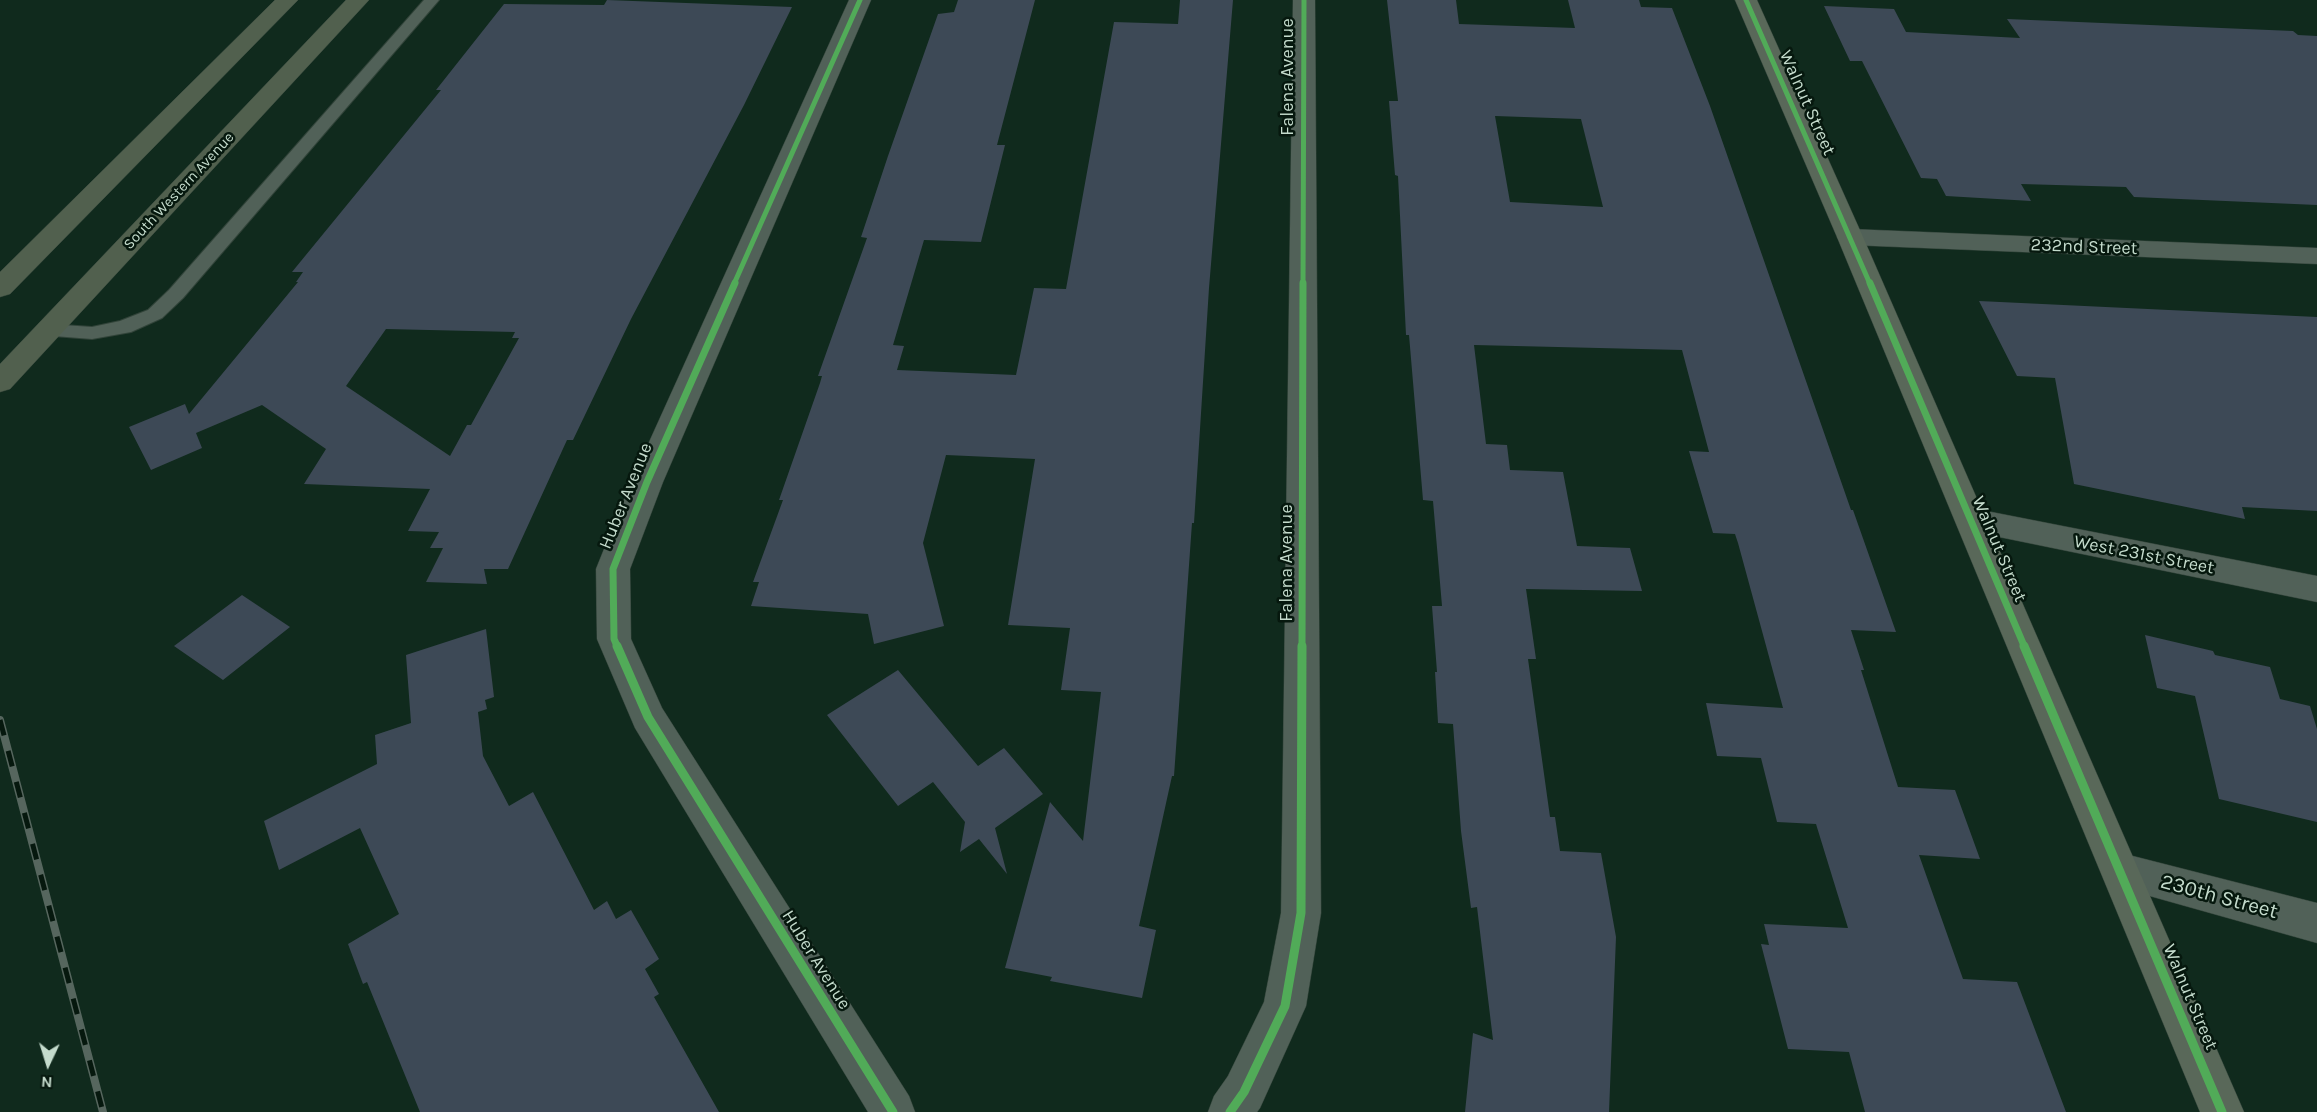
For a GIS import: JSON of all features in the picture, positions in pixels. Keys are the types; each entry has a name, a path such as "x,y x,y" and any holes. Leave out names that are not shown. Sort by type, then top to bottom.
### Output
{"main road":[{"path":"0,288 287,0"},
{"name":"South Western Avenue","path":"0,382 358,0"}],"street":[{"name":"Huber Avenue","path":"860,0 647,482 613,569 614,639 648,717 893,1112"},
{"name":"Falena Avenue","path":"1230,1112 1244,1092 1285,1006 1301,913 1304,0"},
{"name":"Walnut Street","path":"1746,0 1850,237 2222,1112"},
{"name":"232nd Street","path":"1850,237 2317,256"},
{"name":"West 231st Street","path":"1971,520 2317,590"},
{"name":"230th Street","path":"2121,871 2317,923"}],"lane":[{"path":"48,330 92,333 124,327 155,314 176,294 432,0"}],"building":[{"path":"607,0 792,7 744,105 631,319 573,440 567,440 508,569 484,569 487,584 426,582 443,548 430,548 439,532 408,531 430,489 304,484 326,449 262,405 196,433 202,448 151,470 129,427 185,404 189,414 298,282 296,282 303,272 292,272 441,90 436,90 504,4 604,5","holes":["386,329 515,332 512,338 519,338 471,425 467,425 450,456 346,386"]},
{"path":"958,0 1035,0 997,145 1005,145 981,242 924,240 893,345 904,346 897,370 1016,375 1034,288 1066,289 1114,22 1178,24 1180,0 1233,0 1209,288 1194,523 1192,523 1174,776 1172,776 1139,926 1156,930 1142,998 1050,981 1052,977 1005,968 1050,802 1083,841 1101,692 1061,690 1070,628 1008,625 1035,459 946,455 923,543 944,626 874,644 868,614 751,606 759,582 753,582 783,500 779,500 820,383 822,376 818,376 867,238 861,237 888,156 938,14 954,12"},
{"path":"1387,0 1456,0 1459,24 1575,28 1568,0 1639,0 1641,7 1672,8 1710,106 1896,632 1851,630 1864,670 1861,670 1898,787 1955,790 1980,859 1919,855 1963,979 2017,982 2066,1112 1865,1112 1849,1052 1788,1049 1761,944 1769,945 1764,924 1848,928 1816,824 1777,822 1761,758 1717,756 1706,703 1783,708 1735,534 1713,533 1689,451 1709,452 1682,350 1474,345 1486,444 1507,445 1510,470 1563,472 1577,546 1630,548 1642,591 1526,589 1536,659 1528,659 1550,817 1555,817 1560,851 1601,853 1616,937 1609,1112 1465,1112 1473,1033 1493,1040 1477,907 1471,908 1461,831 1453,724 1438,723 1432,606 1442,606 1433,501 1423,500 1409,335 1406,335 1398,176 1395,175 1389,101 1398,101","holes":["1495,116 1581,119 1603,207 1510,202"]},
{"path":"1824,6 1894,9 1906,32 2020,38 2007,19 2293,31 2298,35 2317,36 2317,205 2134,197 2126,187 2021,184 2031,201 1946,196 1937,179 1921,178 1862,61 1850,61"},
{"path":"1979,301 2317,317 2317,511 2242,507 2245,519 2074,484 2055,378 2017,376"},
{"path":"242,595 290,627 223,680 174,646"},
{"path":"486,629 494,697 485,700 487,709 478,712 483,756 509,806 533,792 594,910 607,901 616,919 631,910 659,959 645,969 659,994 654,997 719,1112 420,1112 367,982 363,984 348,944 399,914 360,828 279,870 264,821 377,764 375,735 411,723 406,655"},
{"path":"2145,635 2213,651 2215,655 2270,667 2280,699 2310,706 2317,729 2317,822 2219,799 2195,696 2157,688"},
{"path":"898,670 978,766 1004,748 1043,794 995,828 1007,874 979,839 960,852 965,822 933,782 898,806 827,715"}],"railway":[{"path":"0,720 103,1112"}],"cycle path":[{"path":"860,0 647,482 613,569 614,639 648,717 893,1112"},
{"path":"1230,1112 1244,1092 1285,1006 1301,913 1304,0"},
{"path":"1746,0 1850,237 2222,1112"}]}
